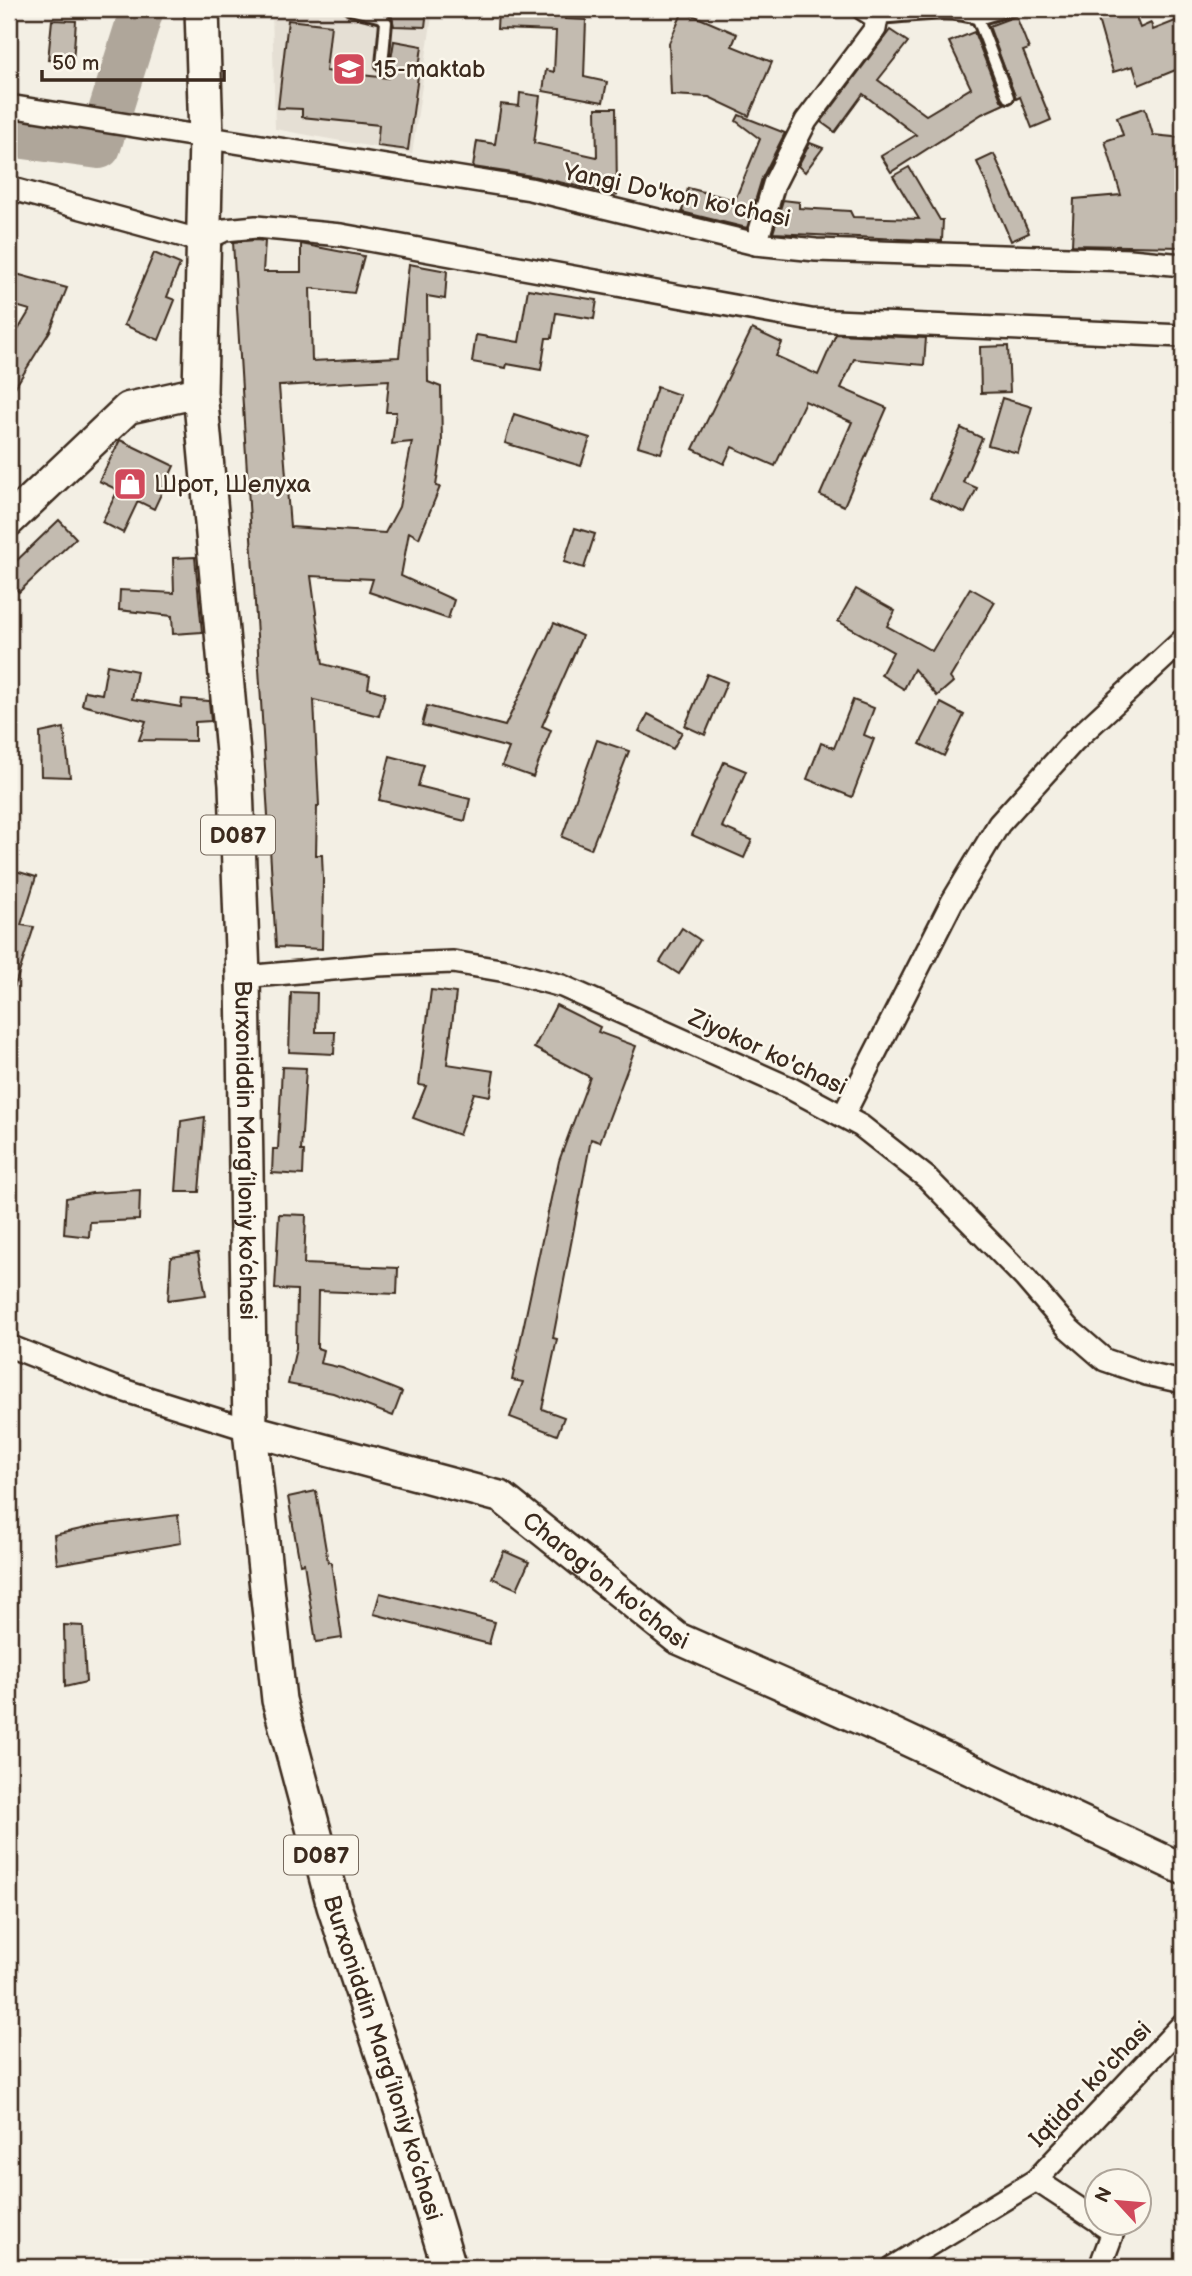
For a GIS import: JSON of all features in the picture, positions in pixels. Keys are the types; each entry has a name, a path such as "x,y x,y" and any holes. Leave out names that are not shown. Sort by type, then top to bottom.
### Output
{"main road":[{"name":"Burxoniddin Marg’iloniy ko’chasi","path":"202,9 206,138 200,392 236,785 243,977 250,1430 279,1700 334,1906 404,2118 449,2267"}],"street":[{"path":"756,244 774,184 806,121 875,29 870,14"},
{"name":"Yangi Do'kon ko'chasi","path":"9,106 86,116 206,138 530,189 756,244 816,250 1130,260 1183,265"},
{"path":"9,188 202,241 225,230 256,227 341,235 811,320 1183,336"},
{"path":"9,521 128,408 200,392"},
{"path":"843,1116 946,914 999,824 1074,741 1183,640"},
{"name":"Ziyokor ko'chasi","path":"243,977 378,965 453,962 506,971 562,986 790,1088 861,1126 927,1178 1025,1278 1068,1328 1105,1360 1146,1374 1183,1382"},
{"name":"Charog'on ko'chasi","path":"9,1346 113,1387 250,1430 501,1497 677,1638 892,1733 1183,1869"},
{"name":"Iqtidor ko'chasi","path":"892,2267 1035,2180 1183,2024"},
{"name":"Iqtidor ko'chasi","path":"1035,2180 1084,2212"},
{"name":"Iqtidor ko'chasi","path":"1100,2267 1111,2238"}],"lane":[{"path":"350,9 383,17 386,22 382,65"},
{"path":"870,14 950,15 978,19 1012,9"},
{"path":"978,19 1007,97"}],"shaded area":[{"name":"15-maktab","path":"272,9 433,9 412,154 275,129"}],"building":[{"path":"381,9 427,9 425,27 394,26 392,17"},
{"path":"537,9 566,9 565,19 586,20 584,77 607,82 603,102 543,91 546,70 554,72 556,31 497,29 498,11 537,12"},
{"path":"1095,9 1133,9 1140,28 1151,23 1153,30 1183,18 1183,67 1139,85 1133,66 1113,72"},
{"path":"683,11 737,34 732,46 772,62 749,116 709,97 671,95 669,43"},
{"path":"1016,16 1029,49 1023,51 1051,120 1032,128 1020,97 1016,99 989,26"},
{"path":"52,20 76,21 73,62 48,60"},
{"path":"288,20 331,25 326,71 388,78 394,41 422,46 408,150 377,146 379,125 302,117 302,109 278,108"},
{"path":"890,30 908,42 878,80 926,115 971,88 949,42 974,32 1004,104 982,114 891,172 881,156 916,135 863,94 835,132 821,122"},
{"path":"520,93 540,96 534,143 597,157 596,108 616,108 617,195 532,176 473,167 477,141 495,144 501,104 519,106"},
{"path":"1145,108 1153,135 1183,138 1176,218 1180,218 1181,247 1072,245 1074,199 1121,195 1105,141 1123,135 1117,117"},
{"path":"739,115 785,133 762,178 747,228 682,212 688,188 735,200 760,139 736,121"},
{"path":"810,143 823,148 805,172 798,166"},
{"path":"994,154 1029,233 1011,241 977,162"},
{"path":"909,167 940,220 943,220 942,241 773,233 783,200 799,202 799,208 850,211 853,217 919,219 893,176"},
{"path":"265,241 263,272 301,272 301,244 364,256 354,293 310,288 312,361 399,357 409,264 447,271 445,299 427,296 428,382 441,387 442,444 436,486 440,487 419,538 409,532 401,576 454,600 448,619 369,592 373,579 311,576 323,664 370,676 368,688 385,693 379,716 314,700 319,806 316,855 322,855 323,878 322,949 276,947 233,242","holes":["389,380 386,412 396,412 392,444 412,442 399,507 385,533 290,527 279,386"]},
{"path":"154,253 180,264 167,297 175,300 159,340 124,325"},
{"path":"9,272 67,288 50,331 9,397 9,345 30,310 9,304"},
{"path":"528,289 597,300 594,319 556,313 552,338 546,338 541,370 472,362 476,335 519,342"},
{"path":"752,329 782,343 776,356 818,375 836,334 926,338 924,365 854,359 841,388 887,408 844,506 820,495 852,422 805,401 775,466 732,447 724,464 693,449"},
{"path":"1008,346 1010,392 981,393 980,347"},
{"path":"657,387 680,395 661,453 638,446"},
{"path":"1002,398 1032,407 1018,453 988,445"},
{"path":"514,414 590,438 581,466 505,443"},
{"path":"961,428 982,438 963,482 977,488 965,513 930,498"},
{"name":"Шрот, Шелуха","path":"120,440 174,466 154,509 138,501 123,533 102,522 118,490 99,481"},
{"path":"59,520 76,538 19,592 9,581 9,568"},
{"path":"575,528 595,534 584,568 564,562"},
{"path":"195,557 202,632 173,634 172,616 119,610 120,590 174,593 173,558"},
{"path":"970,588 995,602 950,678 953,682 937,696 914,669 904,689 881,675 893,652 838,621 856,589 895,611 887,626 932,651"},
{"path":"554,623 582,636 542,726 551,730 533,777 502,766 509,748 422,725 427,706 505,726"},
{"path":"107,665 137,671 132,699 181,707 182,699 209,701 211,721 195,722 195,741 139,740 146,721 82,705 85,691 102,694"},
{"path":"707,674 727,682 705,735 685,726"},
{"path":"853,700 874,708 864,735 874,739 852,797 807,779 821,743 834,748"},
{"path":"941,703 964,715 944,756 920,744"},
{"path":"648,714 682,732 673,749 639,731"},
{"path":"64,728 70,777 41,776 40,733"},
{"path":"597,740 629,751 591,849 562,837"},
{"path":"390,756 424,765 418,786 470,799 465,821 379,800"},
{"path":"724,762 746,771 722,827 752,840 744,858 692,835"},
{"path":"9,869 36,877 21,925 34,927 13,991 9,991"},
{"path":"682,928 700,940 679,974 660,962"},
{"path":"431,990 456,993 447,1064 494,1071 490,1096 474,1093 459,1135 413,1118 426,1086 419,1085"},
{"path":"291,992 317,993 316,1032 335,1032 334,1054 289,1052"},
{"path":"556,1005 600,1027 598,1032 636,1046 600,1142 591,1139 553,1338 557,1339 542,1409 564,1417 557,1435 510,1417 523,1382 512,1380 559,1161 590,1077 534,1048"},
{"path":"282,1067 306,1068 301,1151 304,1151 303,1175 272,1173 273,1149 278,1149"},
{"path":"205,1117 199,1192 176,1192 181,1121"},
{"path":"140,1190 139,1220 90,1222 89,1237 64,1234 66,1198 92,1193"},
{"path":"279,1214 306,1215 304,1264 398,1268 397,1294 318,1291 317,1348 323,1350 320,1363 342,1368 402,1392 393,1416 333,1393 288,1384 296,1348 297,1290 275,1289"},
{"path":"198,1253 206,1295 168,1300 171,1257"},
{"path":"316,1491 328,1562 331,1562 342,1638 316,1642 304,1563 300,1564 288,1497"},
{"path":"178,1515 181,1543 57,1564 54,1535 99,1525"},
{"path":"504,1551 529,1562 517,1589 492,1578"},
{"path":"380,1593 495,1622 489,1644 374,1614"},
{"path":"64,1625 83,1626 86,1682 65,1687"}],"waterway":[{"path":"9,135 99,147 142,9"}],"place":[{"name":"15-maktab","path":"349,69"},
{"name":"Шрот, Шелуха","path":"130,484"}]}
